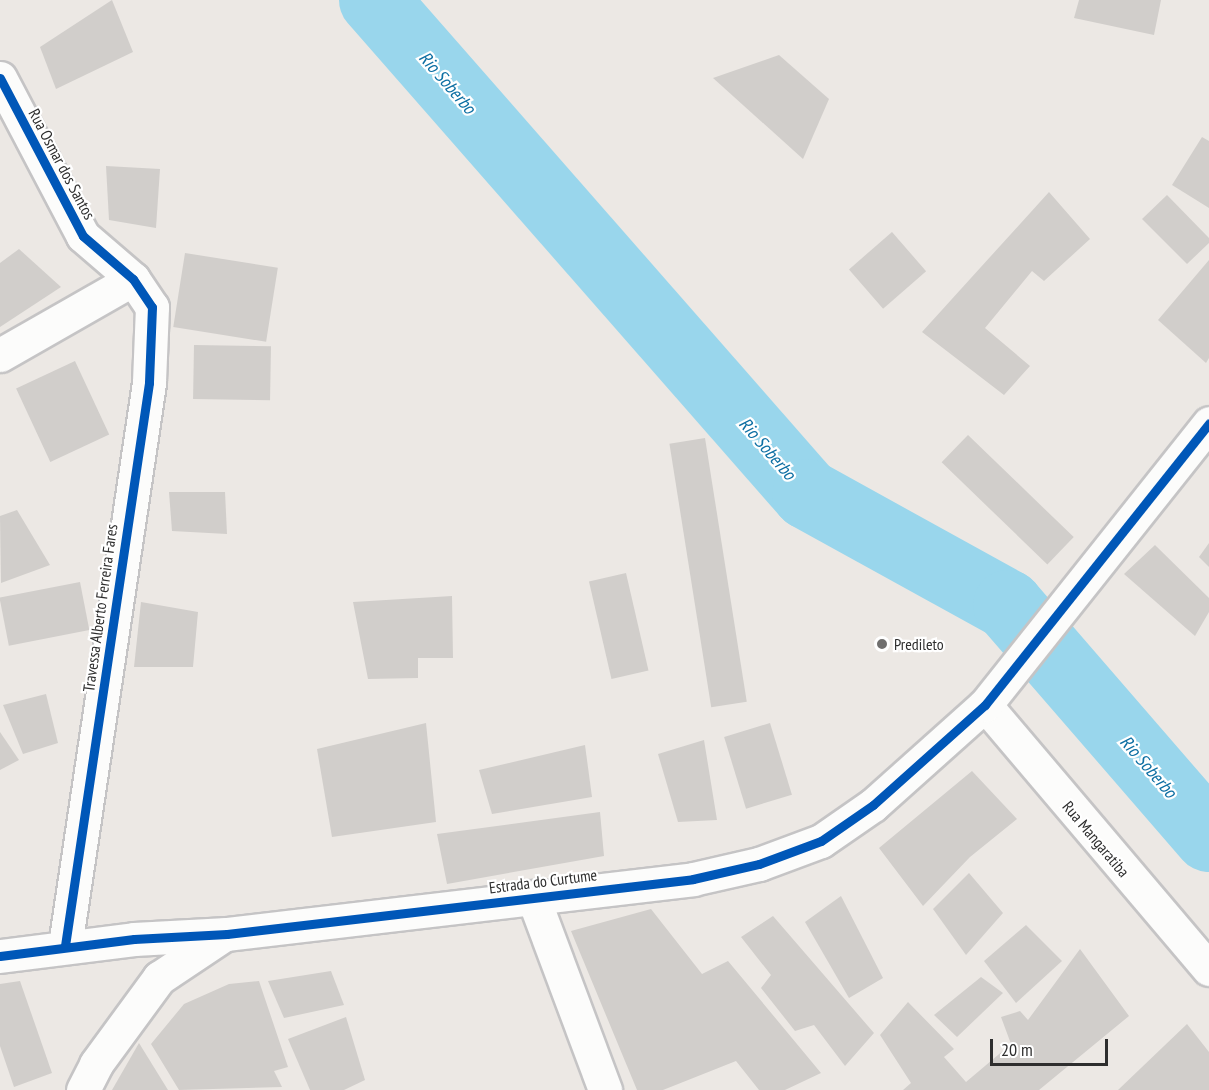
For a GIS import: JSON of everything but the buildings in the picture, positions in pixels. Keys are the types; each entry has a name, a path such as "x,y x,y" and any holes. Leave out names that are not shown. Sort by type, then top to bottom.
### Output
{"street":[{"name":"Rua Osmar dos Santos","path":"0,78 82,236 133,279"},
{"path":"0,355 133,279"},
{"name":"Travessa Alberto Ferreira Fares","path":"65,946 149,383 152,307 133,279"},
{"name":"Estrada do Curtume","path":"0,956 134,939 226,934 693,879 759,864 821,841 873,805 985,705 1088,580 1209,423"},
{"name":"Rua Mangaratiba","path":"985,705 1209,969"},
{"path":"533,897 605,1090"},
{"path":"83,1090 96,1064 159,978 198,948 226,934"},
{"path":"134,939 156,959 159,978"}],"waterway":[{"name":"Rio Soberbo","path":"374,0 807,494 1008,605 1209,837"}],"cycle path":[{"path":"0,78 83,236 133,279 152,307 149,383 65,946"},
{"path":"0,956 134,939 227,934 693,879 759,864 821,841 873,805 985,705 1209,423"}],"place":[{"name":"Predileto","path":"882,644"}]}
